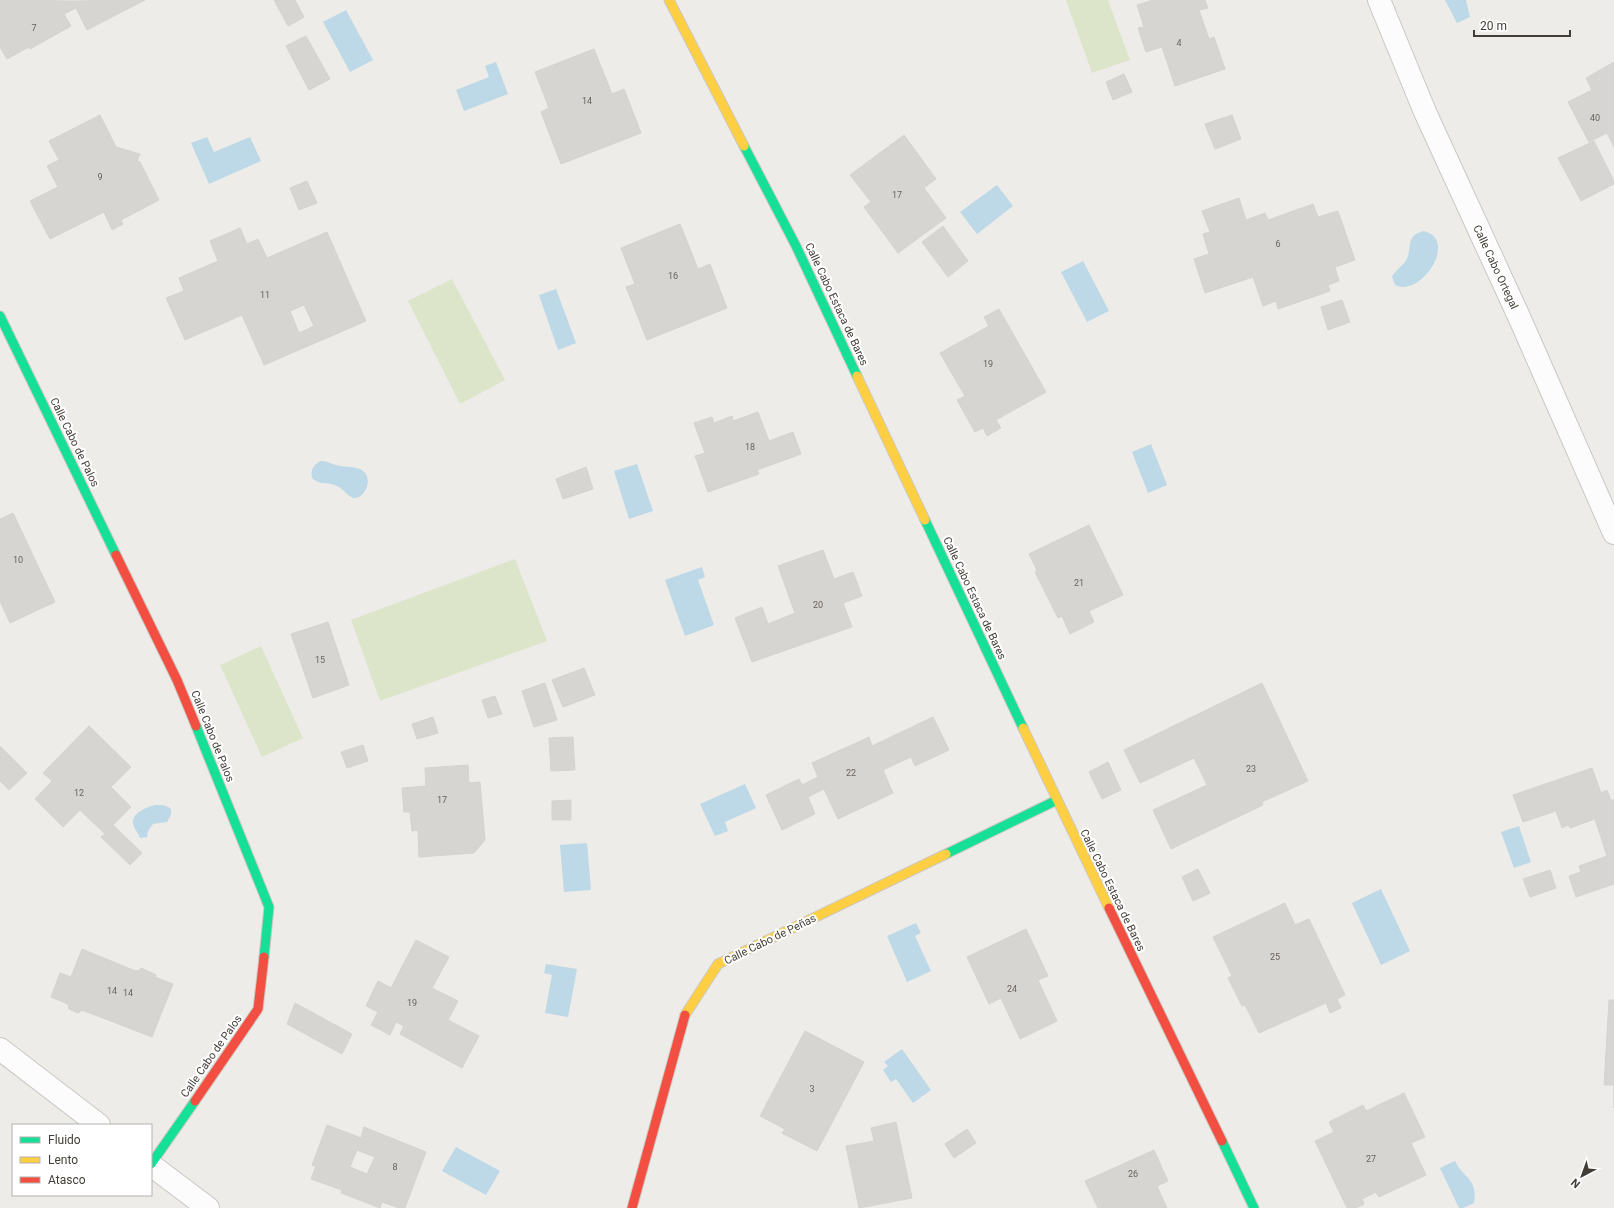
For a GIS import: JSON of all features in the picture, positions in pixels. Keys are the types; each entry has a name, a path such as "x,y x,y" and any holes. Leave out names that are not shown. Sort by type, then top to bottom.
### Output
{"street":[{"name":"Calle Cabo Estaca de Bares","path":"668,0 796,246 1057,800 1254,1208"},
{"name":"Calle Cabo Ortegal","path":"1379,0 1425,112 1520,319 1614,533"},
{"name":"Calle Cabo de Palos","path":"0,316 177,680 270,907 258,1009 152,1163"},
{"name":"Calle Cabo de Peñas","path":"632,1208 683,1017 718,964 1057,800"},
{"path":"0,1049 98,1124"},
{"path":"152,1165 208,1208"}],"green space":[{"path":"1066,0 1108,0 1130,60 1092,73"},
{"path":"452,279 505,380 460,404 408,301"},
{"path":"515,559 547,641 380,701 351,620"},
{"path":"261,646 303,738 262,757 220,665"}],"water":[{"path":"1445,0 1466,0 1470,17 1457,23"},
{"path":"346,10 373,60 350,72 323,22"},
{"path":"496,62 508,94 464,111 456,90 489,77 485,66"},
{"path":"207,137 214,152 250,137 261,161 209,184 191,143"},
{"path":"997,185 1013,206 977,234 960,212"},
{"path":"1424,231 1434,236 1438,245 1437,255 1432,266 1425,276 1415,283 1405,287 1395,285 1392,277 1408,257 1413,236"},
{"path":"1083,261 1109,311 1087,322 1061,272"},
{"path":"556,289 576,343 558,350 539,295"},
{"path":"1151,444 1167,485 1148,493 1132,452"},
{"path":"321,461 362,470 367,476 368,480 364,493 357,498 353,498 337,486 316,481 312,478 313,468"},
{"path":"637,464 653,511 629,519 614,471"},
{"path":"702,567 705,577 698,580 714,625 685,636 665,580"},
{"path":"745,784 756,808 725,822 728,831 715,836 700,804"},
{"path":"155,805 167,806 170,808 170,817 167,822 153,824 148,831 147,837 140,838 134,826 133,819 137,813"},
{"path":"1519,826 1531,862 1514,868 1501,832"},
{"path":"587,843 591,890 564,892 560,845"},
{"path":"1381,889 1410,951 1381,965 1352,903"},
{"path":"916,923 921,933 915,936 931,971 907,982 887,936"},
{"path":"546,964 577,969 568,1017 545,1013 552,975 544,973"},
{"path":"902,1049 931,1090 913,1103 896,1079 891,1082 883,1070 888,1066 884,1062"},
{"path":"456,1147 500,1171 486,1195 442,1171"},
{"path":"1455,1161 1458,1167 1472,1183 1474,1188 1474,1203 1463,1208 1459,1208 1440,1168"}],"building":[{"path":"0,0 145,0 87,30 76,8 64,14 71,26 30,49 29,47 7,59 0,47"},
{"path":"274,0 295,0 304,17 288,26"},
{"path":"1153,0 1205,0 1208,8 1199,10 1209,39 1214,37 1225,69 1175,86 1162,47 1146,52 1138,28 1144,27 1137,5"},
{"path":"306,36 330,79 309,90 286,46"},
{"path":"594,49 612,94 624,89 641,133 561,164 541,112 549,108 535,72"},
{"path":"1614,62 1614,147 1607,133 1589,142 1568,102 1592,90 1586,78"},
{"path":"1124,74 1132,92 1113,100 1106,82"},
{"path":"100,115 116,147 140,154 137,161 140,162 159,200 121,220 123,224 112,230 104,212 50,239 30,201 58,187 47,166 59,160 49,141"},
{"path":"1232,115 1241,139 1215,149 1205,124"},
{"path":"904,135 936,179 924,188 946,218 898,253 864,207 871,202 850,175"},
{"path":"1594,141 1614,181 1614,184 1581,201 1558,158"},
{"path":"307,181 317,203 299,210 290,188"},
{"path":"1239,198 1246,220 1265,213 1268,220 1313,204 1318,217 1338,211 1355,260 1335,267 1339,281 1328,285 1330,291 1278,309 1276,301 1263,306 1253,277 1205,293 1194,259 1209,254 1203,234 1210,232 1202,211"},
{"path":"680,224 698,269 710,264 727,308 647,340 626,287 635,284 621,248"},
{"path":"943,226 968,261 948,277 922,242"},
{"path":"240,228 247,244 258,239 267,258 327,232 366,321 264,365 242,315 185,340 166,298 184,291 179,278 218,261 210,241","holes":["304,305 314,326 299,333 290,311"]},
{"path":"1342,300 1350,322 1328,330 1321,307"},
{"path":"999,309 1046,392 996,420 1001,428 987,436 983,428 975,432 957,400 965,396 940,353 989,326 984,317"},
{"path":"758,412 769,441 793,432 801,454 757,470 759,474 708,492 695,456 705,453 694,423 712,417 714,423 732,416 733,421"},
{"path":"586,467 593,489 563,499 556,479"},
{"path":"13,513 55,602 10,623 0,601 0,519"},
{"path":"1089,525 1123,595 1089,611 1094,622 1070,634 1062,616 1058,618 1035,572 1037,570 1029,554"},
{"path":"823,550 834,579 853,572 862,596 843,603 852,627 752,662 735,618 762,607 768,624 795,613 778,566"},
{"path":"328,622 349,685 313,698 291,634"},
{"path":"584,668 595,695 563,707 552,680"},
{"path":"545,683 557,720 534,727 522,691"},
{"path":"1262,683 1308,781 1262,802 1263,805 1171,849 1153,810 1207,785 1194,758 1140,783 1124,750"},
{"path":"495,696 502,714 488,718 482,700"},
{"path":"433,717 438,733 417,739 412,724"},
{"path":"933,717 949,750 915,766 911,757 883,770 893,793 838,819 824,789 808,797 815,814 782,830 766,795 799,779 802,785 818,777 812,763 869,737 872,746"},
{"path":"89,726 131,767 111,787 131,807 113,825 142,853 130,865 101,837 105,834 80,810 63,827 35,799 52,781 43,773"},
{"path":"573,737 575,770 551,771 549,738"},
{"path":"363,745 368,761 347,768 341,752"},
{"path":"0,746 27,773 9,790 0,781"},
{"path":"1108,762 1121,790 1102,799 1089,772"},
{"path":"468,765 469,783 480,782 485,840 474,853 419,857 418,830 412,831 410,812 404,812 402,788 426,786 425,768"},
{"path":"1592,768 1601,793 1607,790 1611,801 1614,799 1614,884 1576,897 1569,876 1581,872 1579,866 1607,856 1595,819 1570,828 1568,825 1562,828 1556,811 1523,822 1513,795"},
{"path":"571,800 571,820 552,820 552,801"},
{"path":"1198,869 1210,893 1193,901 1182,877"},
{"path":"1550,870 1556,888 1530,897 1523,879"},
{"path":"1285,903 1295,925 1309,919 1345,995 1337,999 1341,1008 1330,1013 1326,1003 1259,1033 1245,1005 1242,1006 1228,978 1232,976 1213,937"},
{"path":"1026,929 1048,976 1038,980 1057,1021 1020,1039 1001,998 989,1004 967,957"},
{"path":"416,940 449,957 432,988 458,1001 448,1020 479,1036 462,1068 400,1034 404,1026 396,1022 390,1035 371,1025 378,1012 366,1006 378,981 391,988"},
{"path":"82,949 133,970 139,971 141,968 156,975 155,977 173,984 152,1037 82,1010 78,1013 69,1009 68,1004 51,997 60,973 71,977"},
{"path":"1609,1000 1614,1000 1614,1085 1604,1085"},
{"path":"295,1003 352,1034 342,1054 287,1024"},
{"path":"805,1031 864,1062 817,1151 782,1133 785,1129 760,1116"},
{"path":"1404,1093 1425,1137 1411,1143 1426,1175 1379,1197 1376,1192 1362,1199 1364,1204 1356,1208 1347,1208 1315,1141 1334,1132 1329,1122 1363,1105 1366,1111"},
{"path":"896,1122 912,1198 859,1208 846,1146 874,1141 871,1128"},
{"path":"327,1125 361,1138 364,1127 426,1152 405,1208 399,1208 382,1202 380,1208 341,1193 342,1190 311,1179 316,1166 312,1165","holes":["357,1150 375,1157 367,1174 350,1167"]},
{"path":"967,1129 976,1143 954,1158 945,1144"},
{"path":"1154,1150 1168,1181 1157,1186 1167,1208 1098,1208 1085,1181"}],"traffic: fast":[{"path":"744,146 796,246 857,376"},
{"path":"0,316 116,555"},
{"path":"925,520 1023,728"},
{"path":"196,726 269,907 264,957"},
{"path":"946,854 1057,800"},
{"path":"152,1163 195,1101"},
{"path":"1222,1141 1254,1208"}],"traffic: slow":[{"path":"669,0 744,146"},
{"path":"857,376 925,520"},
{"path":"1023,728 1109,908"},
{"path":"685,1015 718,964 946,854"}],"traffic: jam":[{"path":"116,555 177,680 196,726"},
{"path":"1109,908 1222,1141"},
{"path":"195,1101 258,1009 264,957"},
{"path":"632,1208 685,1015"}]}
